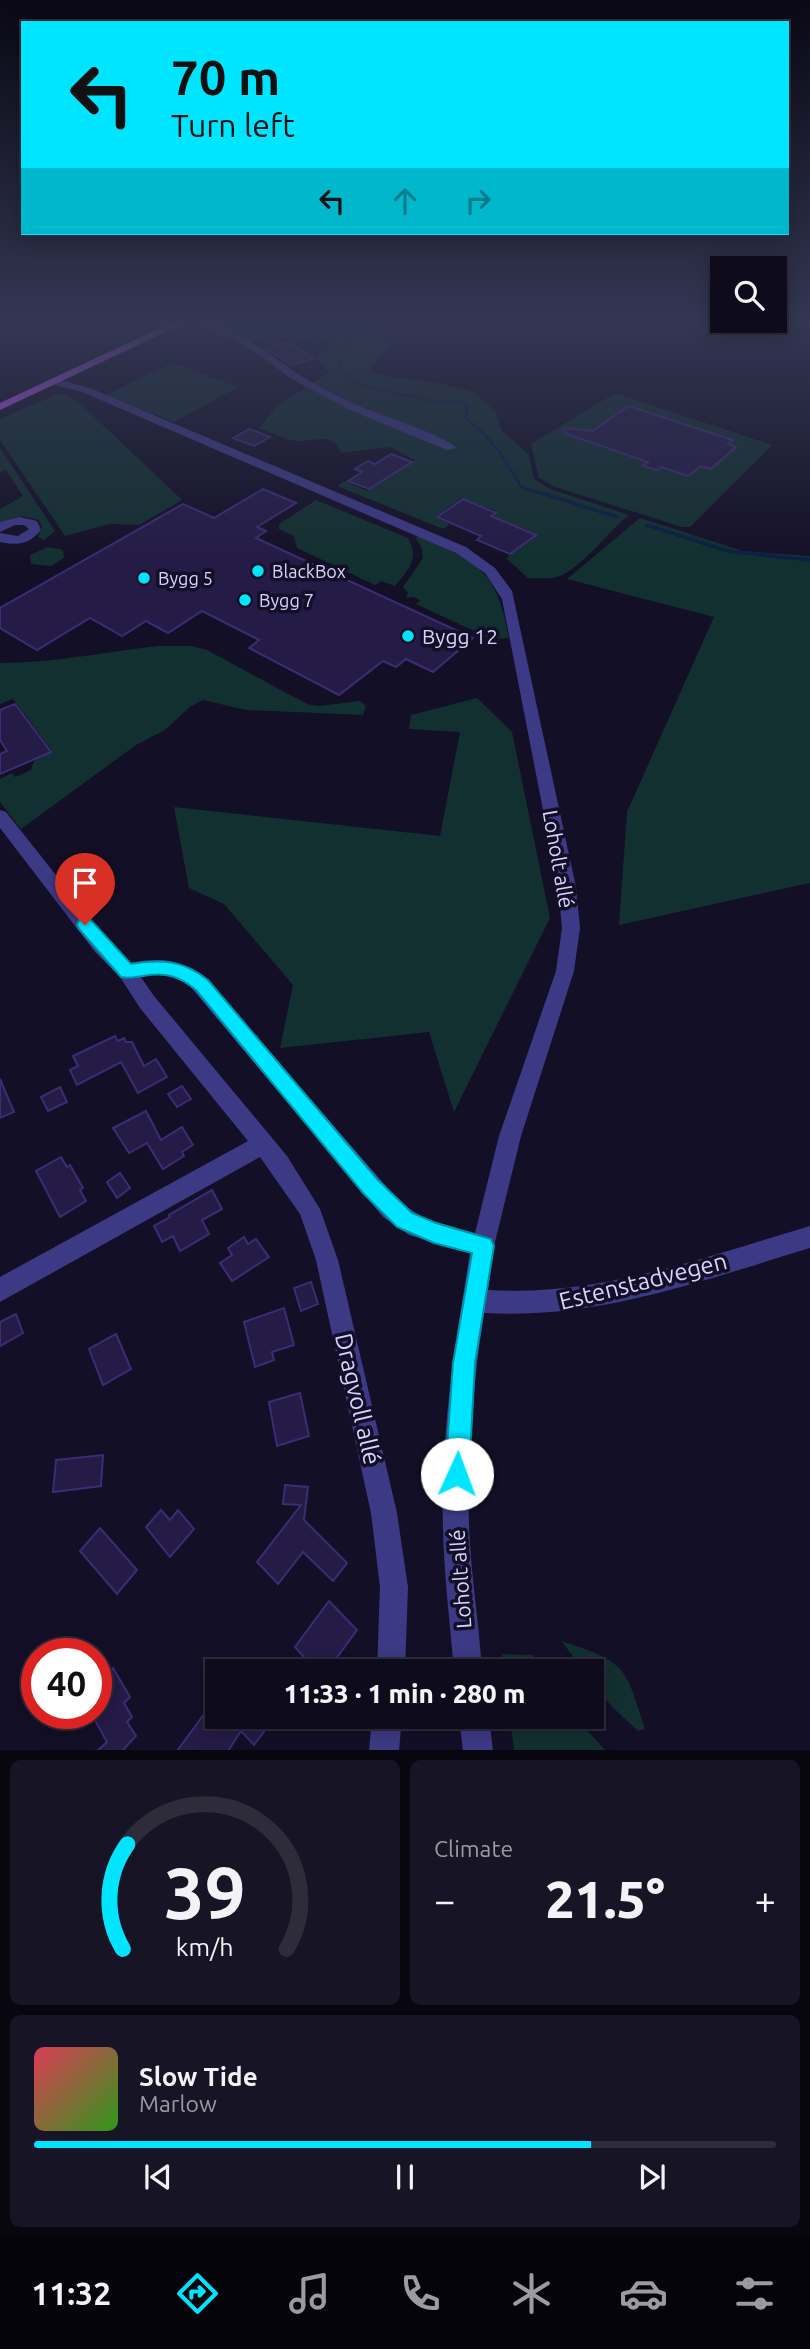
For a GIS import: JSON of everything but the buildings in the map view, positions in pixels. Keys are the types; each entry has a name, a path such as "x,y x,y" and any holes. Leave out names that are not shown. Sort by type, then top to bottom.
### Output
{"street":[{"name":"Loholt allé","path":"113,402 461,550 482,563 505,588 519,642 567,887 570,928 565,971 510,1136 483,1246 473,1301 462,1391 456,1528 467,1659"},
{"path":"341,402 451,448"},
{"path":"0,528 18,521 33,524 35,530 14,540 0,552"},
{"path":"0,537 14,540"},
{"name":"Dragvoll allé","path":"0,816 102,947 127,972 147,1002 279,1163 309,1209 327,1260 384,1513 394,1587 391,1659"},
{"path":"127,972 150,967 171,968 196,980 391,1209 417,1227 483,1246"},
{"path":"0,1290 263,1143"},
{"name":"Estenstadvegen","path":"473,1301 509,1305 548,1304 603,1294 810,1237"},
{"path":"384,1750 386,1729"},
{"path":"475,1729 478,1750"}],"green space":[{"path":"40,402 76,402 182,500 139,525 109,524 65,536 0,440 0,419"},
{"path":"123,402 211,402 174,422"},
{"path":"283,402 485,402 496,412 502,431 529,455 534,479 550,489 629,515 571,570 554,578 528,578 506,558 536,534 501,520 497,522 488,518 496,511 461,498 435,517 450,524 443,529 337,486 344,481 367,491 415,460 390,447 341,453 338,446 328,440 292,440 259,428"},
{"path":"601,402 641,402 772,445 690,527 682,527 555,487 539,478 531,444"},
{"path":"0,448 55,531 44,540 38,537 42,528 39,520 22,516 0,523 0,509 23,496 6,470 0,473"},
{"path":"316,500 408,538 413,558 395,586 381,581 375,585 297,548 294,536 279,529 279,524"},
{"path":"640,518 743,551 810,556 810,883 619,925 627,812 714,617 567,579"},
{"path":"419,536 471,562 482,572 498,597 509,638 491,639 416,604 420,600 406,598 408,593 403,587 423,558 421,546 415,538"},
{"path":"48,547 63,550 64,558 51,566 31,564 30,555"},
{"path":"157,646 191,646 207,650 307,704 318,706 360,701 366,706 363,715 246,710 203,700 191,706 165,730 136,745 21,829 0,802 0,779 12,773 15,777 31,770 34,761 52,751 13,699 0,704 0,663 59,659"},
{"path":"477,698 512,732 550,918 454,1112 429,1032 280,1048 293,985 224,904 189,888 174,807 440,836 460,732 409,729 411,715"},
{"path":"561,1641 599,1655 620,1669 633,1692 645,1729 638,1731 604,1697 604,1659 575,1659"},
{"path":"502,1654 533,1655 536,1659 503,1659"},
{"path":"511,1729 586,1729 605,1750 514,1750"}],"waterway":[{"path":"432,402 440,402"},
{"path":"458,402 468,406 465,418 497,449 521,487 543,494"},
{"path":"538,492 617,517"},
{"path":"647,525 727,551 810,560"}],"place":[{"name":"BlackBox","path":"258,571"},
{"name":"Bygg 5","path":"144,578"},
{"name":"Bygg 7","path":"245,600"},
{"name":"Bygg 12","path":"408,636"}],"route":[{"path":"85,925 127,972 158,966 171,968 189,974 202,985 370,1187 404,1220 434,1233 483,1246 464,1363 457,1474"}]}
